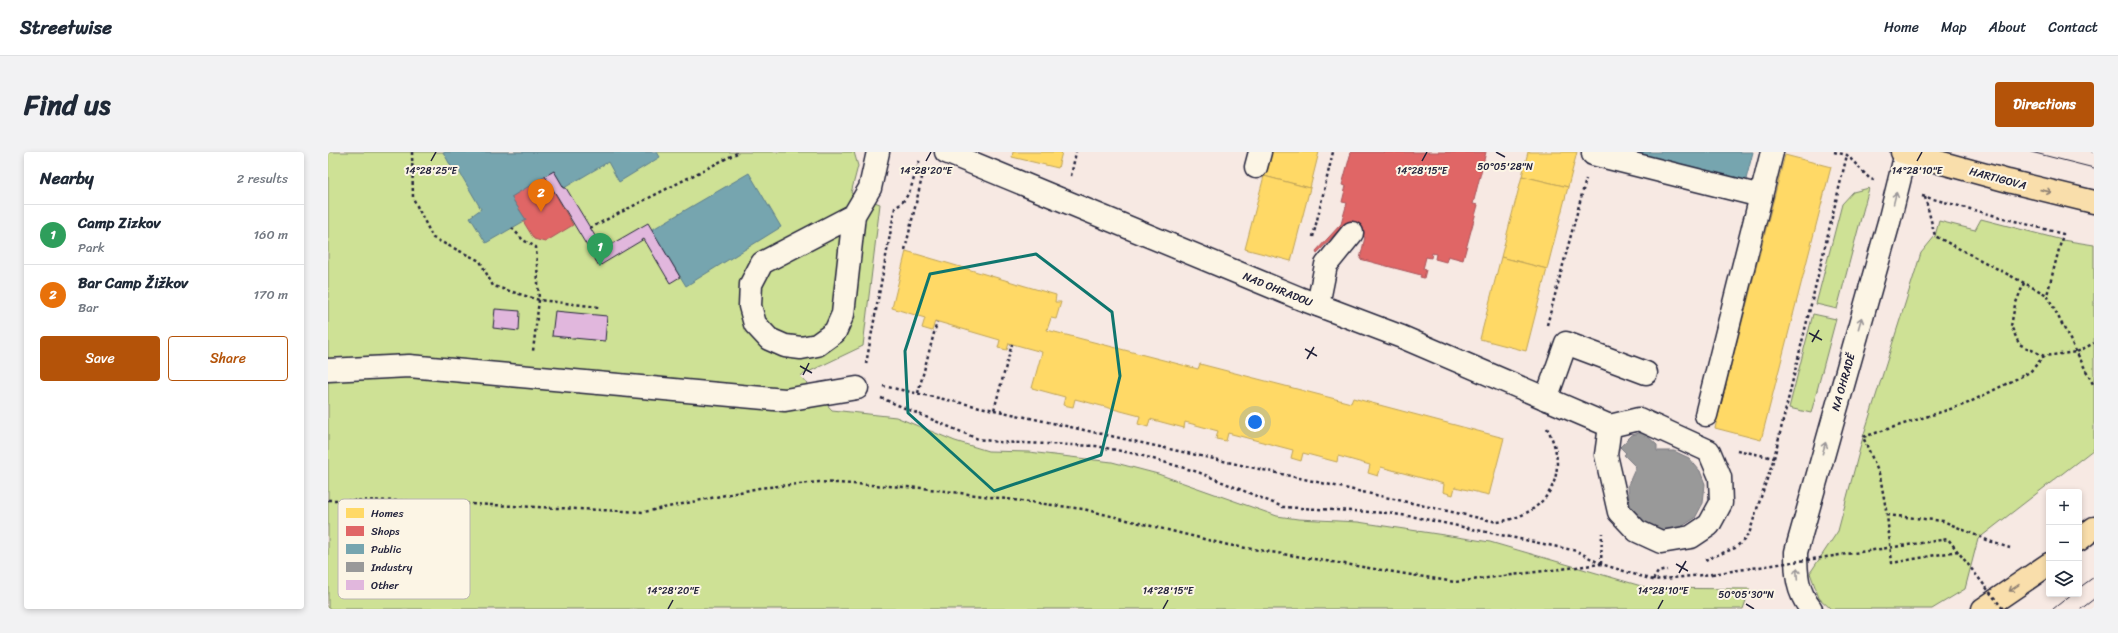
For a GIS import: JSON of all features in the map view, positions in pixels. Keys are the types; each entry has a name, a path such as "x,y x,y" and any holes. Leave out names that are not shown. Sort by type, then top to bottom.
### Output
{"main road":[{"name":"HARTIGOVA","path":"1904,153 2008,182 2094,202"},
{"path":"2082,538 2094,528"},
{"path":"1984,609 2046,566"}],"street":[{"path":"854,215 762,263 750,284 750,306 755,324 768,339 785,346 801,348 817,345 835,332 843,314 854,215 870,188 878,152"},
{"path":"1706,415 1772,152"},
{"name":"NAD OHRADOU","path":"954,153 1318,305 1402,337 1610,426"},
{"path":"1593,153 1760,196"},
{"name":"NA OHRADĚ","path":"1812,609 1805,601 1796,580 1796,552 1889,222 1904,153"},
{"path":"1318,305 1326,265 1352,233"},
{"path":"1546,399 1566,343 1646,373"},
{"path":"328,370 409,366 785,400 858,384"},
{"path":"1639,419 1709,451 1720,477 1721,503 1709,525 1691,537 1661,542 1636,531 1619,512 1606,455 1610,426 1639,419"}],"path":[{"path":"412,152 413,198 433,238 480,261 493,286 539,300 599,307"},
{"path":"590,228 739,152"},
{"path":"1323,194 1333,152"},
{"path":"1560,275 1593,153"},
{"path":"1701,561 1735,548 1744,540 1752,524 1774,458 1847,155"},
{"path":"858,384 867,360 895,208 903,203 910,192 922,157"},
{"path":"905,250 924,169"},
{"path":"1925,197 1935,236 2047,295 2094,386"},
{"path":"1998,215 2063,234 2047,295"},
{"path":"512,228 523,240 536,247 539,300 531,376"},
{"path":"2024,283 2015,305 2011,326 2019,344 2044,356 2077,352 2094,343"},
{"path":"918,393 938,322"},
{"path":"994,410 1012,344"},
{"path":"1958,551 1892,563 1887,515 1880,476 1863,437 1966,404 2030,372 2044,356"},
{"path":"858,384 918,393 1498,522 1514,520 1529,513 1542,503 1552,489 1557,474 1558,457 1554,441 1546,426"},
{"path":"858,384 967,435 988,442 1096,446 1136,454 1198,472 1283,507 1410,516 1577,551 1601,564 1653,580 1712,574 1948,539 2003,609"},
{"path":"470,504 644,512 758,488 818,482 922,488 1083,509 1228,545 1455,582 1601,564"},
{"path":"328,500 338,500"},
{"path":"1887,515 1943,521 1994,543 2010,548"},
{"path":"1653,580 1658,572 1673,568"}],"highlighted area":[{"path":"1036,254 1112,312 1120,376 1101,455 994,491 908,413 905,351 930,274"}],"green space":[{"path":"328,152 854,152 858,166 851,193 880,204 863,346 800,376 832,410 896,417 955,441 988,451 1029,452 1112,462 1158,474 1277,516 1298,519 1358,522 1490,542 1648,588 1750,589 1743,609 328,609"},
{"path":"1869,188 1837,309 1816,304 1842,204 1853,192"},
{"path":"1981,219 2062,240 2094,245 2094,449 1978,539 1965,589 1932,609 1831,609 1819,598 1810,573 1838,531 1863,437 1921,253 1935,236 1939,221 1975,230"},
{"path":"1813,314 1836,319 1811,413 1789,408"}],"building: Homes":[{"path":"1013,152 1062,152 1058,168 1012,157"},
{"path":"1270,152 1319,152 1310,188 1264,176"},
{"path":"1528,152 1577,152 1568,187 1522,176"},
{"path":"1785,155 1831,167 1761,440 1715,428"},
{"path":"1264,176 1310,188 1291,261 1245,249"},
{"path":"1522,176 1568,187 1547,269 1501,257"},
{"path":"906,251 1056,295 1055,302 1061,302 1056,319 1051,318 1047,330 1198,369 1200,364 1351,403 1353,398 1504,438 1489,495 1455,487 1453,495 1443,492 1444,484 1381,467 1378,476 1368,473 1370,465 1338,456 1337,462 1303,453 1301,461 1291,458 1293,450 1228,433 1226,441 1216,439 1218,431 1185,422 1184,428 1150,419 1148,427 1138,424 1140,416 1075,399 1073,407 1063,405 1065,397 1032,388 1042,352 1009,343 1007,350 998,348 1000,340 935,321 932,331 922,328 925,318 892,308"},
{"path":"1501,257 1547,269 1526,351 1480,339"}],"building: Shops":[{"path":"1351,152 1486,152 1473,204 1478,205 1463,260 1448,256 1446,262 1435,259 1436,254 1432,253 1431,258 1426,257 1423,269 1426,270 1424,278 1420,277 1421,275 1360,259 1365,237 1340,229 1317,253 1316,251 1341,224 1347,203 1342,202 1346,186 1342,185"},
{"path":"545,176 573,225 545,242 534,239 523,221 526,220 511,197"}],"building: Public":[{"path":"443,152 657,152 660,157 619,182 608,162 564,188 554,171 511,197 526,220 486,243 470,217 481,209 457,168 453,170"},
{"path":"1625,152 1753,152 1745,183"},
{"path":"749,173 781,227 686,286 651,229"}],"building: Industry":[{"path":"1643,432 1657,445 1657,451 1674,451 1689,458 1700,471 1705,484 1703,503 1695,518 1681,527 1664,530 1647,526 1635,515 1629,502 1628,485 1636,467 1624,455 1626,453 1620,447 1632,435"}],"building: Other":[{"path":"554,171 603,249 648,223 680,277 670,283 644,239 599,266 545,176"},
{"path":"495,309 520,311 519,331 493,328"},
{"path":"555,311 607,316 605,341 552,336"}],"tram line":[{"path":"2031,152 2094,168"},
{"path":"2082,586 2094,577"},
{"path":"2053,609 2068,597"},
{"path":"2081,609 2094,599"}],"place":[{"name":"Bar Camp Žižkov","path":"541,212"},
{"name":"Camp Zizkov","path":"600,266"}]}
